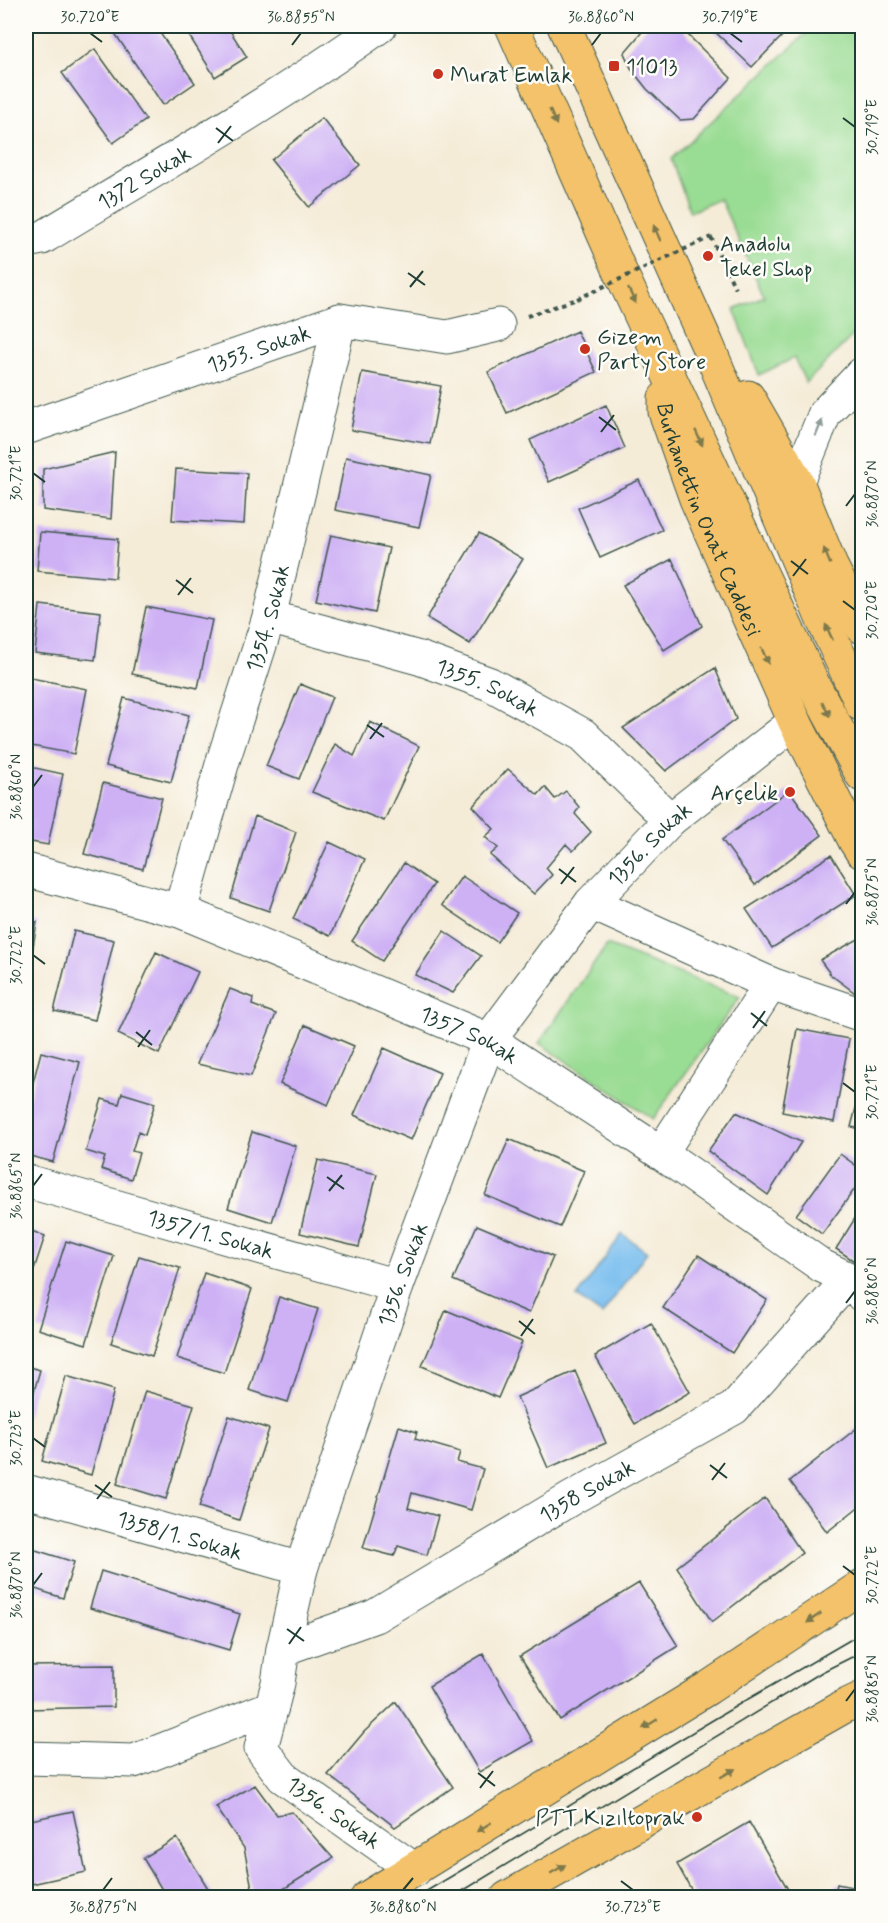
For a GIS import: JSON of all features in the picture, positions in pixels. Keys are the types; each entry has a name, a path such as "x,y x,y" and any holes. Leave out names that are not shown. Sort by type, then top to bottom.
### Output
{"main road":[{"path":"512,26 620,271 665,366"},
{"path":"564,26 707,344 822,618 862,705"},
{"path":"707,344 739,380 797,482 831,566 862,627"},
{"name":"Burhanettin Onat Caddesi","path":"665,366 664,412 692,488 795,722 862,852"},
{"name":"Burhanettin Onat Caddesi","path":"665,366 811,680 862,776"},
{"path":"368,1898 708,1688 862,1586"},
{"path":"507,1898 857,1704"}],"street":[{"name":"1372 Sokak","path":"26,242 42,238 170,161 335,58 380,26"},
{"name":"1353. Sokak","path":"26,428 340,320 447,337 511,321"},
{"name":"1354. Sokak","path":"180,911 223,761 269,617 340,320"},
{"path":"797,482 825,414 862,374"},
{"name":"1355. Sokak","path":"269,617 419,658 490,684 583,735 670,820"},
{"name":"1356. Sokak","path":"415,1869 283,1776 261,1748 278,1683 283,1649 301,1569 397,1286 489,1040 591,903 670,820 795,722"},
{"name":"1357 Sokak","path":"26,870 180,911 489,1040 856,1287"},
{"path":"591,903 771,984 862,1015"},
{"path":"661,1154 771,984"},
{"name":"1357/1. Sokak","path":"26,1181 397,1286"},
{"name":"1358 Sokak","path":"283,1649 375,1616 572,1498 734,1408 856,1287"},
{"name":"1358/1. Sokak","path":"26,1491 301,1569"},
{"path":"26,1758 134,1761 272,1707"}],"path":[{"path":"511,321 577,299 711,237 735,288"}],"green space":[{"path":"814,26 862,26 862,326 806,383 794,358 759,375 734,309 764,296 720,199 690,212 671,159"},
{"path":"607,945 740,997 653,1119 539,1043"}],"water":[{"path":"622,1234 647,1252 602,1315 577,1297"}],"building":[{"path":"123,26 155,26 195,83 163,105 114,32"},
{"path":"183,26 227,26 247,57 215,77"},
{"path":"647,26 679,26 731,78 694,119 680,120 647,89 632,70 624,53"},
{"path":"709,26 792,26 752,67"},
{"path":"95,49 146,120 113,143 62,73"},
{"path":"322,118 360,165 309,207 271,160"},
{"path":"577,331 596,372 507,413 488,372"},
{"path":"362,372 441,386 430,444 351,430"},
{"path":"606,405 625,448 549,482 530,440"},
{"path":"115,452 111,519 43,510 43,469"},
{"path":"346,457 431,475 419,527 335,510"},
{"path":"176,469 247,473 244,524 172,520"},
{"path":"639,480 662,530 600,558 578,508"},
{"path":"40,532 118,539 115,578 37,571"},
{"path":"479,533 523,559 470,644 427,618"},
{"path":"331,535 389,548 375,613 316,600"},
{"path":"672,559 702,626 664,650 623,585"},
{"path":"40,605 101,612 95,660 35,653"},
{"path":"146,607 212,620 198,688 132,674"},
{"path":"715,668 736,719 666,771 623,728"},
{"path":"26,677 87,689 74,754 26,745"},
{"path":"300,684 332,697 299,779 266,766"},
{"path":"124,698 189,715 171,782 106,766"},
{"path":"370,722 419,746 384,821 312,792 335,744 354,756"},
{"path":"26,766 63,774 48,845 26,841"},
{"path":"508,769 538,795 545,787 555,799 566,791 579,807 575,814 591,832 573,851 566,844 546,868 552,875 534,894 490,855 498,848 485,837 494,829 473,806"},
{"path":"103,783 162,798 143,869 84,854"},
{"path":"789,790 822,835 755,885 722,840"},
{"path":"255,816 296,832 269,911 231,898"},
{"path":"329,842 365,859 330,936 293,919"},
{"path":"831,855 856,895 772,948 746,909"},
{"path":"404,863 434,884 382,961 352,941"},
{"path":"462,876 517,913 497,942 442,905"},
{"path":"26,920 37,922 27,984 26,984"},
{"path":"74,931 114,940 95,1020 54,1011"},
{"path":"444,931 481,956 453,993 415,975"},
{"path":"862,937 862,998 831,975 820,960"},
{"path":"156,952 198,972 159,1054 118,1034"},
{"path":"230,989 253,998 252,1005 276,1014 251,1076 197,1064"},
{"path":"305,1025 354,1046 328,1105 280,1084"},
{"path":"797,1029 849,1039 834,1122 782,1112"},
{"path":"384,1048 440,1073 411,1140 354,1115"},
{"path":"41,1052 80,1062 53,1162 26,1155 26,1109"},
{"path":"862,1085 862,1129 851,1127"},
{"path":"122,1093 155,1103 145,1135 138,1132 132,1151 139,1153 131,1179 101,1169 105,1157 86,1151 102,1099 119,1104"},
{"path":"736,1112 801,1142 768,1195 708,1151"},
{"path":"252,1132 296,1146 272,1222 228,1208"},
{"path":"509,1139 584,1171 560,1227 485,1195"},
{"path":"840,1154 862,1170 862,1179 822,1234 796,1215"},
{"path":"318,1160 377,1174 359,1247 300,1233"},
{"path":"862,1207 862,1266 836,1249"},
{"path":"477,1225 553,1257 529,1313 453,1280"},
{"path":"26,1229 45,1236 26,1294"},
{"path":"66,1241 114,1256 86,1344 38,1329"},
{"path":"698,1255 767,1300 732,1353 663,1308"},
{"path":"139,1256 180,1268 152,1356 111,1343"},
{"path":"204,1273 252,1289 224,1373 177,1358"},
{"path":"279,1297 318,1309 288,1402 249,1390"},
{"path":"446,1310 522,1342 498,1398 422,1366"},
{"path":"651,1323 690,1392 635,1424 595,1356"},
{"path":"26,1366 40,1370 26,1420"},
{"path":"575,1371 606,1443 548,1468 517,1397"},
{"path":"66,1376 114,1390 91,1475 42,1461"},
{"path":"145,1391 194,1405 166,1499 117,1484"},
{"path":"229,1416 269,1429 239,1520 199,1507"},
{"path":"862,1424 862,1504 827,1532 790,1481"},
{"path":"399,1426 417,1432 415,1439 460,1452 457,1462 483,1469 471,1510 412,1493 408,1508 438,1516 427,1555 398,1546 394,1556 363,1548"},
{"path":"765,1498 802,1553 712,1622 677,1567"},
{"path":"26,1547 74,1562 63,1598 26,1586"},
{"path":"101,1571 240,1614 229,1650 90,1608"},
{"path":"639,1583 678,1646 560,1720 520,1656"},
{"path":"483,1654 533,1741 479,1772 429,1686"},
{"path":"114,1665 114,1707 26,1709 26,1666"},
{"path":"396,1702 453,1787 395,1827 328,1775 364,1732"},
{"path":"255,1785 277,1815 292,1812 333,1858 269,1898 254,1898 244,1848 216,1807"},
{"path":"73,1811 86,1872 27,1885 26,1821"},
{"path":"749,1822 793,1898 696,1898 677,1864"},
{"path":"177,1838 214,1898 167,1898 143,1858"},
{"path":"837,1884 862,1889 862,1898 834,1898"}],"tram line":[{"path":"415,1898 862,1633"},
{"path":"451,1898 822,1672 862,1652"}],"place":[{"name":"11013","path":"614,66"},
{"name":"Murat Emlak","path":"438,74"},
{"name":"Anadolu Tekel Shop","path":"708,256"},
{"name":"Gizem Party Store","path":"585,349"},
{"name":"Arçelik","path":"790,792"},
{"name":"PTT Kızıltoprak","path":"697,1817"}]}
